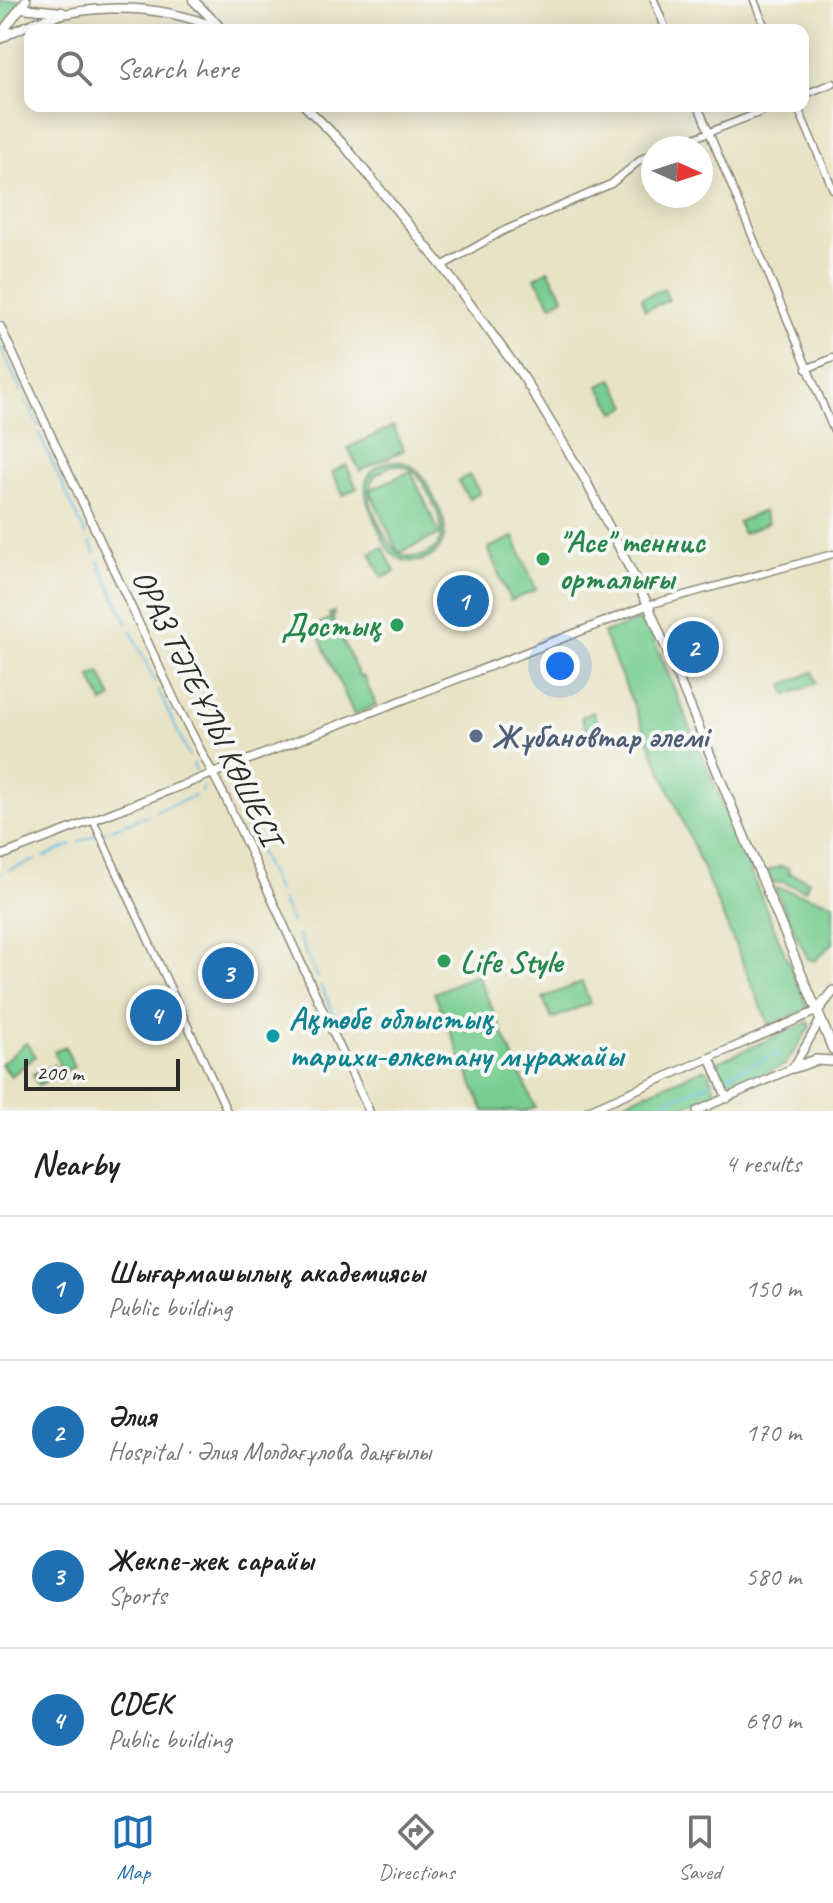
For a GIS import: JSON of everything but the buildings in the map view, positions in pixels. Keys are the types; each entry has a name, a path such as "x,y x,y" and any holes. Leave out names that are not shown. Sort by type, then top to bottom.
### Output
{"main road":[{"path":"193,0 216,24"},
{"path":"0,37 24,4 66,13"},
{"path":"31,24 112,4 149,6 186,14 208,24"},
{"path":"0,37 24,27"},
{"path":"311,112 344,145 442,266 546,412 586,481 648,605 833,1049"},
{"path":"819,1015 833,991"},
{"path":"793,1068 816,1060 833,1061"}],"street":[{"path":"654,0 664,24"},
{"path":"754,0 764,24"},
{"path":"809,93 833,83"},
{"path":"700,112 833,429"},
{"path":"701,136 761,112"},
{"path":"800,112 833,189"},
{"path":"442,266 503,231 611,184 641,160"},
{"name":"ОРАЗ ТӘТЕҰЛЫ КӨШЕСІ","path":"0,326 226,799 369,1111"},
{"path":"806,369 833,358"},
{"path":"0,856 648,605 833,554"},
{"path":"94,822 227,1111"},
{"path":"587,1111 819,1015"},
{"path":"697,1111 793,1068 819,1015"},
{"path":"710,1058 727,1099"}],"green space":[{"path":"0,0 26,0 0,35"},
{"path":"548,270 564,297 552,305 535,278"},
{"path":"664,289 669,300 645,310 641,298"},
{"path":"612,379 628,406 616,413 599,386"},
{"path":"393,426 404,450 360,471 348,448"},
{"path":"403,462 418,471 442,515 445,526 443,541 433,555 421,561 407,561 395,556 371,513 366,486 373,471 381,465","holes":["392,465 407,467 416,473 440,520 441,534 439,541 435,548 422,556 399,553 440,534 411,471 369,490 374,476","370,491 398,552 398,553 379,523"]},
{"path":"346,465 357,488 343,495 332,472"},
{"path":"469,475 480,493 469,499 458,481"},
{"path":"763,511 768,523 743,534 738,522"},
{"path":"514,537 536,590 510,601 488,548"},
{"path":"383,547 395,572 382,578 370,553"},
{"path":"334,612 333,620 376,705 354,715 314,626 331,618 329,614"},
{"path":"645,619 808,1009 769,1025 603,633"},
{"path":"100,672 112,698 103,703 90,676"},
{"path":"813,672 817,683 787,695 783,685"},
{"path":"593,712 602,733 590,739 581,717"},
{"path":"781,866 789,869 788,873 809,880 805,890 782,882 773,883 767,871"},
{"path":"775,889 833,903 833,943 815,961 808,959"},
{"path":"477,974 535,1107 526,1111 484,1111 434,993"},
{"path":"582,982 590,1003 552,1019 543,998"},
{"path":"808,1022 810,1027 785,1065 726,1089 715,1063"},
{"path":"26,1043 36,1056 11,1076 1,1064"},
{"path":"65,1046 74,1067 62,1072 54,1051"},
{"path":"54,1065 58,1077 38,1085 33,1074"},
{"path":"703,1069 708,1071 716,1092 675,1111 603,1111"}],"waterway":[{"path":"0,346 22,392"},
{"path":"26,400 39,426"},
{"path":"39,434 86,535"},
{"path":"90,542 95,553"},
{"path":"98,561 127,623"},
{"path":"131,631 155,682"},
{"path":"158,690 189,756"},
{"path":"193,764 196,770"},
{"path":"202,793 203,787"},
{"path":"230,789 278,892"},
{"path":"156,811 195,796"},
{"path":"111,829 149,815"},
{"path":"79,842 95,835"},
{"path":"44,857 71,845"},
{"path":"9,870 36,860"},
{"path":"282,900 292,923"},
{"path":"298,935 317,978"},
{"path":"321,986 364,1078"},
{"path":"720,1078 776,1054 781,1057"},
{"path":"644,1111 712,1082"},
{"path":"367,1086 379,1111"}],"place":[{"name":"\"Ace\" теннис орталығы","path":"543,559"},
{"name":"Шығармашылық академиясы","path":"463,601"},
{"name":"Достық","path":"397,625"},
{"name":"Әлия","path":"693,647"},
{"name":"Жұбановтар әлемі","path":"476,736"},
{"name":"Life Style","path":"444,961"},
{"name":"Жекпе-жек сарайы","path":"228,973"},
{"name":"CDEK","path":"156,1015"},
{"name":"Ақтөбе облыстық тарихи-өлкетану мұражайы","path":"273,1036"}]}
